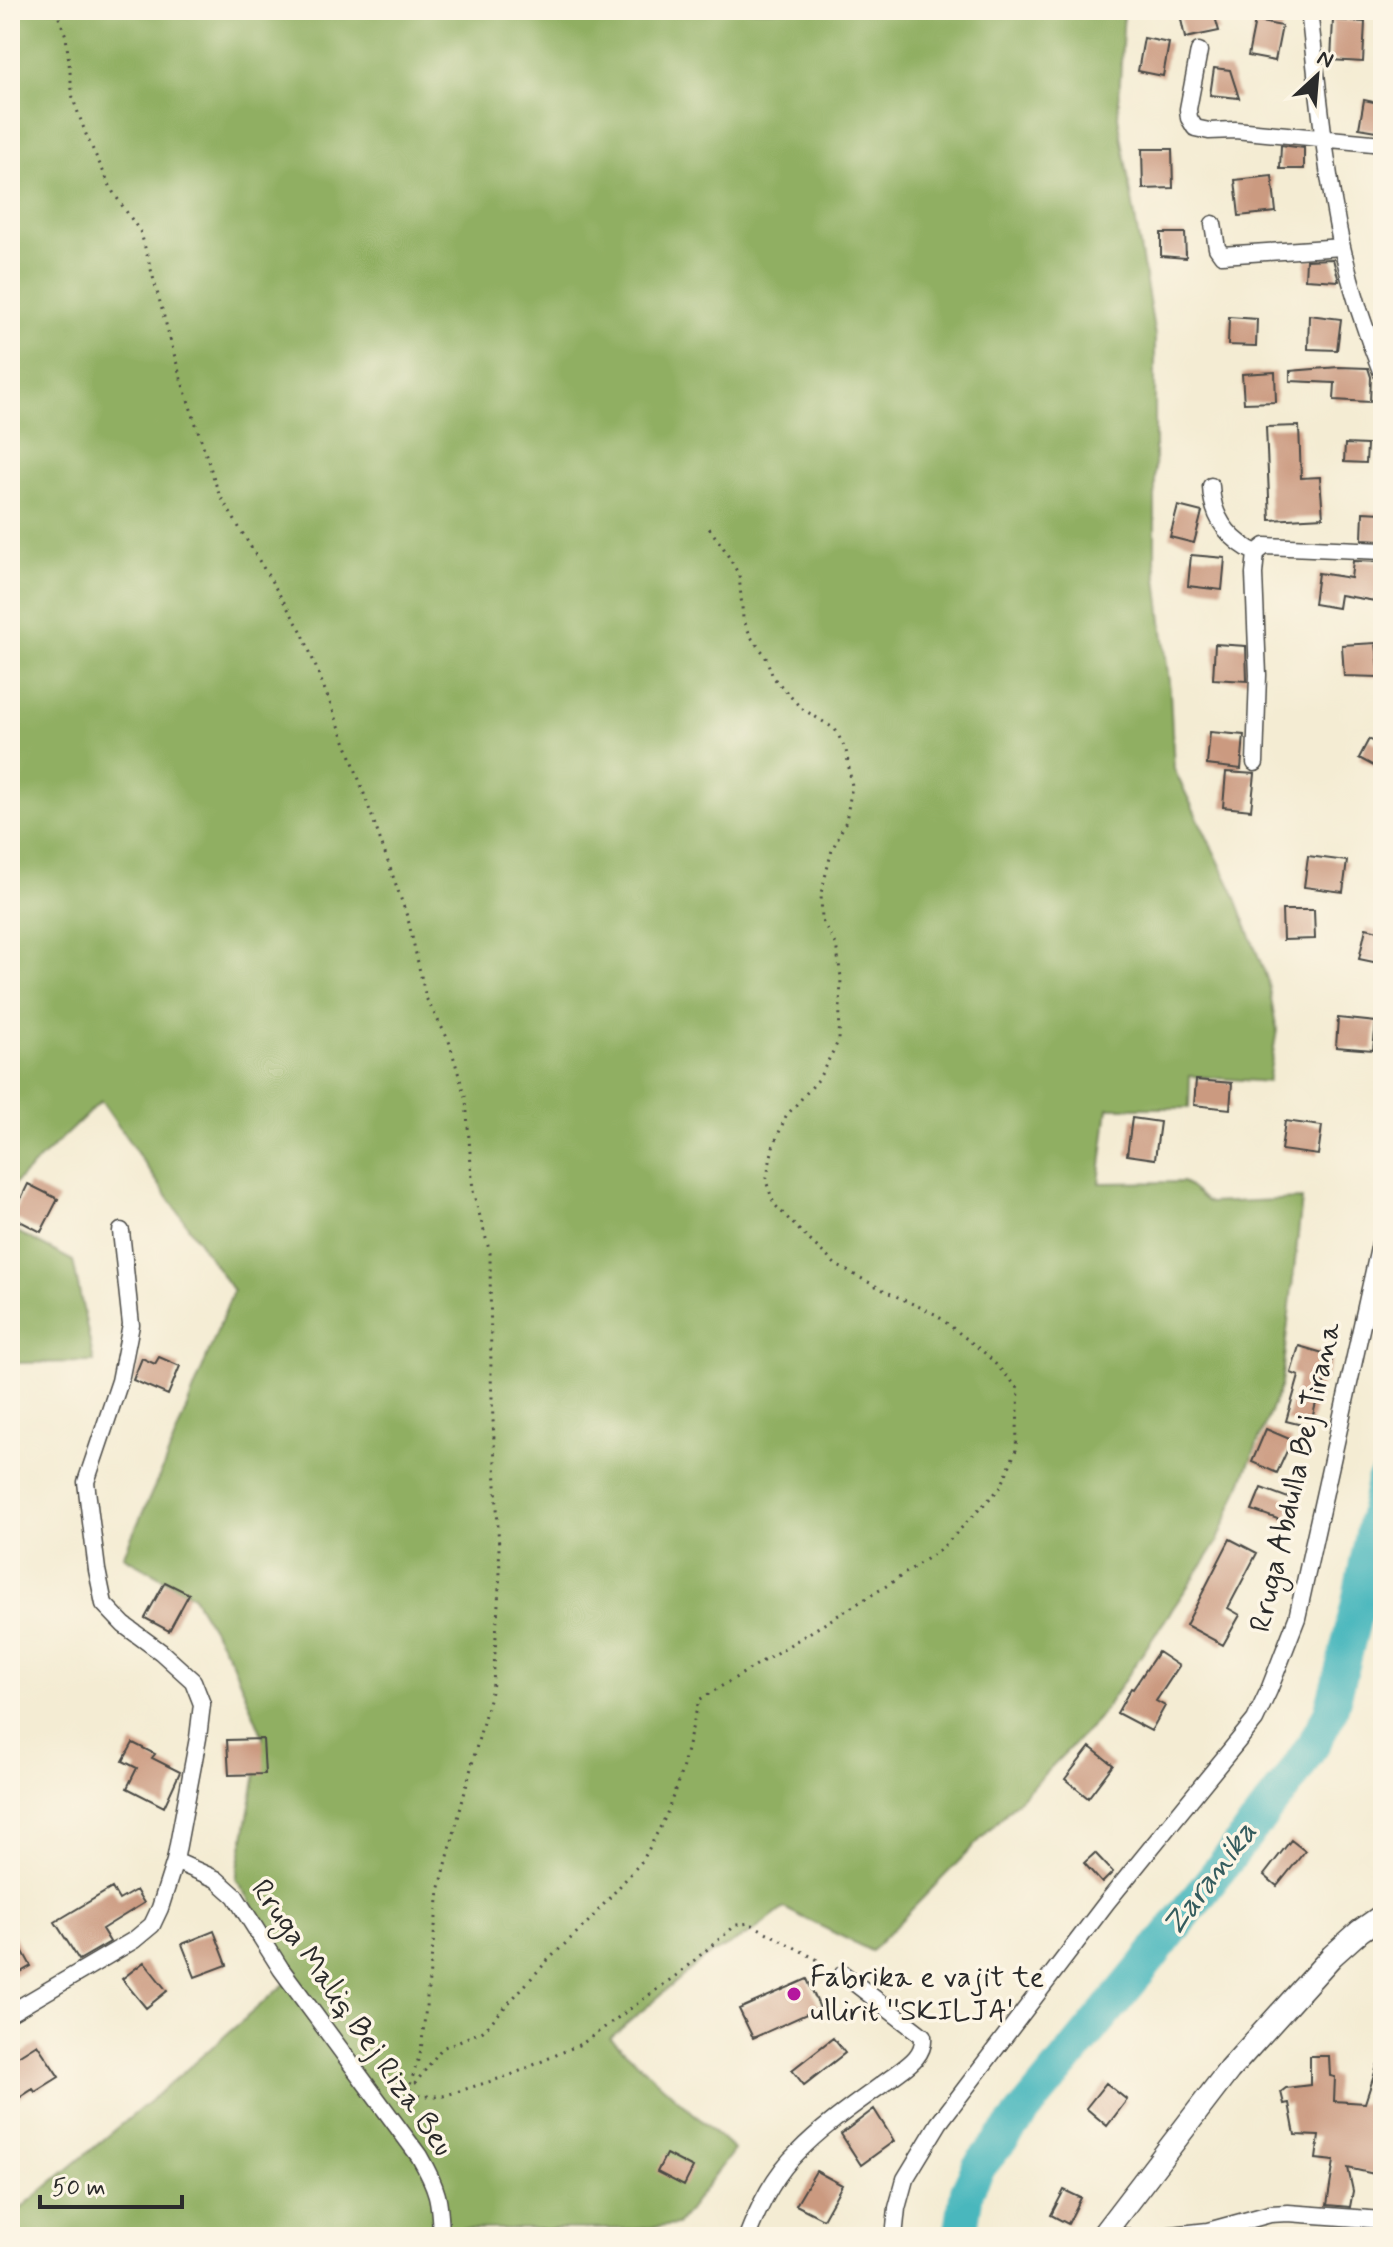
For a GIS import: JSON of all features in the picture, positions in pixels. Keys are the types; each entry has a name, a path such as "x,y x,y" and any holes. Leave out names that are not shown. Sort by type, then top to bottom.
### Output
{"main road":[{"path":"1102,2234 1229,2070 1332,1956 1383,1915"}],"street":[{"path":"1309,10 1324,137 1342,247 1355,296 1383,376"},
{"path":"1199,51 1188,109 1195,128 1383,144"},
{"path":"1213,224 1217,248 1222,255 1342,247"},
{"path":"1211,486 1212,504 1218,518 1239,545 1256,553"},
{"path":"1255,763 1258,675 1256,553 1265,546 1383,551"},
{"name":"Rruga Abdulla Bej Tirana","path":"894,2237 897,2208 905,2179 939,2123 1107,1902 1255,1720 1297,1618 1383,1230"},
{"path":"10,2013 134,1940 152,1925 175,1861 198,1738 202,1704 193,1681 124,1625 104,1604 97,1570 86,1482 120,1381 131,1325 121,1231"},
{"name":"Rruga Maliq Bej Riza Beu","path":"175,1861 216,1879 235,1896 281,1969 419,2156 435,2184 440,2206 441,2237"},
{"path":"747,2237 761,2202 798,2152 908,2065 920,2054 924,2045 923,2036 843,1974"},
{"path":"1154,2237 1208,2231 1279,2213 1383,2220"},
{"path":"1102,2234 1127,2237"}],"path":[{"path":"56,10 66,36 73,99 113,192 141,233 181,379 219,494 302,632 408,919 426,998 449,1041 466,1100 473,1191 490,1253 491,1376 500,1572 493,1684 439,1891 421,2051 407,2094"},
{"path":"387,2112 407,2094 442,2048 483,2031 643,1860 666,1816 682,1770 699,1700 888,1585 942,1548 1001,1487 1016,1450 1019,1389 986,1354 935,1314 836,1265 774,1204 766,1181 773,1147 786,1116 818,1080 839,1040 841,977 836,944 822,921 821,893 832,850 846,821 852,786 846,750 835,729 801,708 773,677 765,655 751,637 743,618 739,575 706,524"},
{"path":"407,2094 443,2096 511,2075 583,2043 678,1974 736,1925 749,1923 843,1974"}],"green space":[{"path":"10,10 1124,10 1118,117 1155,336 1155,560 1170,692 1174,769 1234,893 1267,979 1277,1030 1268,1082 1190,1076 1189,1108 1108,1108 1099,1183 1183,1182 1209,1203 1302,1199 1281,1385 1217,1543 1098,1719 871,1951 784,1908 754,1931 703,1959 610,2038 734,2150 677,2225 635,2229 462,2229 461,2237 10,2237 10,2220 26,2204 297,1973 236,1879 263,1737 232,1662 192,1595 123,1556 163,1468 233,1291 101,1101 10,1188"},
{"path":"10,1228 73,1261 94,1362 13,1363 10,1385"}],"building":[{"path":"1179,10 1213,10 1219,31 1185,38"},
{"path":"1333,20 1365,22 1363,62 1331,60"},
{"path":"1255,21 1282,26 1275,61 1248,56"},
{"path":"1144,38 1169,43 1163,76 1138,71"},
{"path":"1214,68 1230,70 1239,98 1210,95"},
{"path":"1364,100 1383,104 1383,132 1359,128"},
{"path":"1281,145 1304,148 1304,169 1280,169"},
{"path":"1142,149 1172,149 1173,188 1143,189"},
{"path":"1272,176 1276,212 1239,216 1235,180"},
{"path":"1161,233 1185,233 1186,258 1161,256"},
{"path":"1333,259 1339,281 1305,279 1306,260"},
{"path":"1309,315 1341,319 1337,350 1308,349"},
{"path":"1229,317 1257,319 1256,346 1228,345"},
{"path":"1368,368 1371,377 1370,402 1334,400 1335,383 1290,381 1290,371"},
{"path":"1275,372 1276,402 1244,403 1242,374"},
{"path":"1299,426 1301,478 1320,477 1323,517 1270,520 1266,427"},
{"path":"1345,444 1367,445 1366,463 1344,462"},
{"path":"1178,506 1202,512 1194,543 1170,537"},
{"path":"1363,512 1383,513 1382,540 1362,539"},
{"path":"1191,555 1225,558 1222,590 1188,586"},
{"path":"1353,561 1383,564 1383,596 1374,594 1375,601 1340,595 1338,608 1314,604 1318,573 1351,578"},
{"path":"1376,643 1380,677 1344,676 1342,645"},
{"path":"1215,644 1246,646 1247,681 1213,679"},
{"path":"1210,732 1244,735 1241,769 1207,765"},
{"path":"1369,739 1383,747 1383,771 1359,758"},
{"path":"1226,772 1255,774 1251,810 1223,807"},
{"path":"1308,856 1347,861 1343,892 1304,887"},
{"path":"1282,910 1314,910 1315,939 1283,940"},
{"path":"1366,928 1383,932 1383,964 1359,959"},
{"path":"1338,1018 1376,1022 1373,1050 1336,1047"},
{"path":"1196,1080 1232,1083 1230,1109 1194,1105"},
{"path":"1132,1118 1160,1122 1155,1159 1127,1155"},
{"path":"1285,1121 1322,1126 1318,1155 1281,1150"},
{"path":"28,1184 58,1199 41,1232 12,1217"},
{"path":"1299,1346 1333,1356 1324,1384 1321,1383 1310,1427 1286,1421 1299,1376 1291,1373"},
{"path":"159,1357 180,1366 168,1395 133,1380 142,1358 155,1364"},
{"path":"1266,1429 1292,1440 1277,1473 1252,1462"},
{"path":"1261,1488 1294,1500 1286,1522 1252,1510"},
{"path":"1230,1539 1257,1553 1228,1608 1240,1615 1223,1645 1186,1625"},
{"path":"165,1582 189,1594 169,1631 145,1618"},
{"path":"1158,1652 1179,1666 1156,1701 1165,1706 1151,1731 1117,1713"},
{"path":"263,1739 265,1774 229,1775 227,1740"},
{"path":"133,1743 155,1754 152,1758 180,1772 164,1807 127,1788 137,1768 123,1761"},
{"path":"1090,1747 1113,1765 1088,1798 1065,1779"},
{"path":"1291,1840 1305,1851 1277,1886 1264,1875"},
{"path":"1095,1853 1113,1872 1102,1883 1084,1863"},
{"path":"112,1888 119,1900 136,1890 144,1903 102,1929 110,1942 79,1960 55,1922"},
{"path":"10,1928 31,1966 10,1978"},
{"path":"214,1931 227,1965 195,1977 182,1944"},
{"path":"144,1962 167,1991 146,2008 122,1979"},
{"name":"Fabrika e vajit te ullirit ''SKILJA'","path":"807,1979 820,2008 753,2038 739,2009"},
{"path":"833,2038 845,2053 804,2085 792,2070"},
{"path":"37,2044 59,2077 10,2104 10,2061"},
{"path":"1310,2056 1329,2056 1330,2076 1335,2077 1334,2101 1365,2103 1380,2057 1383,2058 1383,2176 1348,2168 1353,2191 1350,2207 1327,2205 1334,2161 1316,2159 1319,2136 1295,2135 1289,2103 1284,2104 1281,2092 1286,2088 1310,2085"},
{"path":"1106,2083 1127,2100 1107,2126 1086,2108"},
{"path":"874,2109 894,2141 861,2165 841,2134"},
{"path":"666,2154 693,2168 684,2186 657,2172"},
{"path":"816,2171 842,2185 823,2219 796,2205"},
{"path":"1064,2190 1081,2198 1068,2224 1051,2215"}],"waterway":[{"name":"Zaranika","path":"960,2237 967,2191 978,2168 1143,1967 1290,1780 1315,1741 1330,1713 1342,1669 1383,1482"}],"place":[{"name":"Fabrika e vajit te ullirit ''SKILJA'","path":"794,1994"}]}
